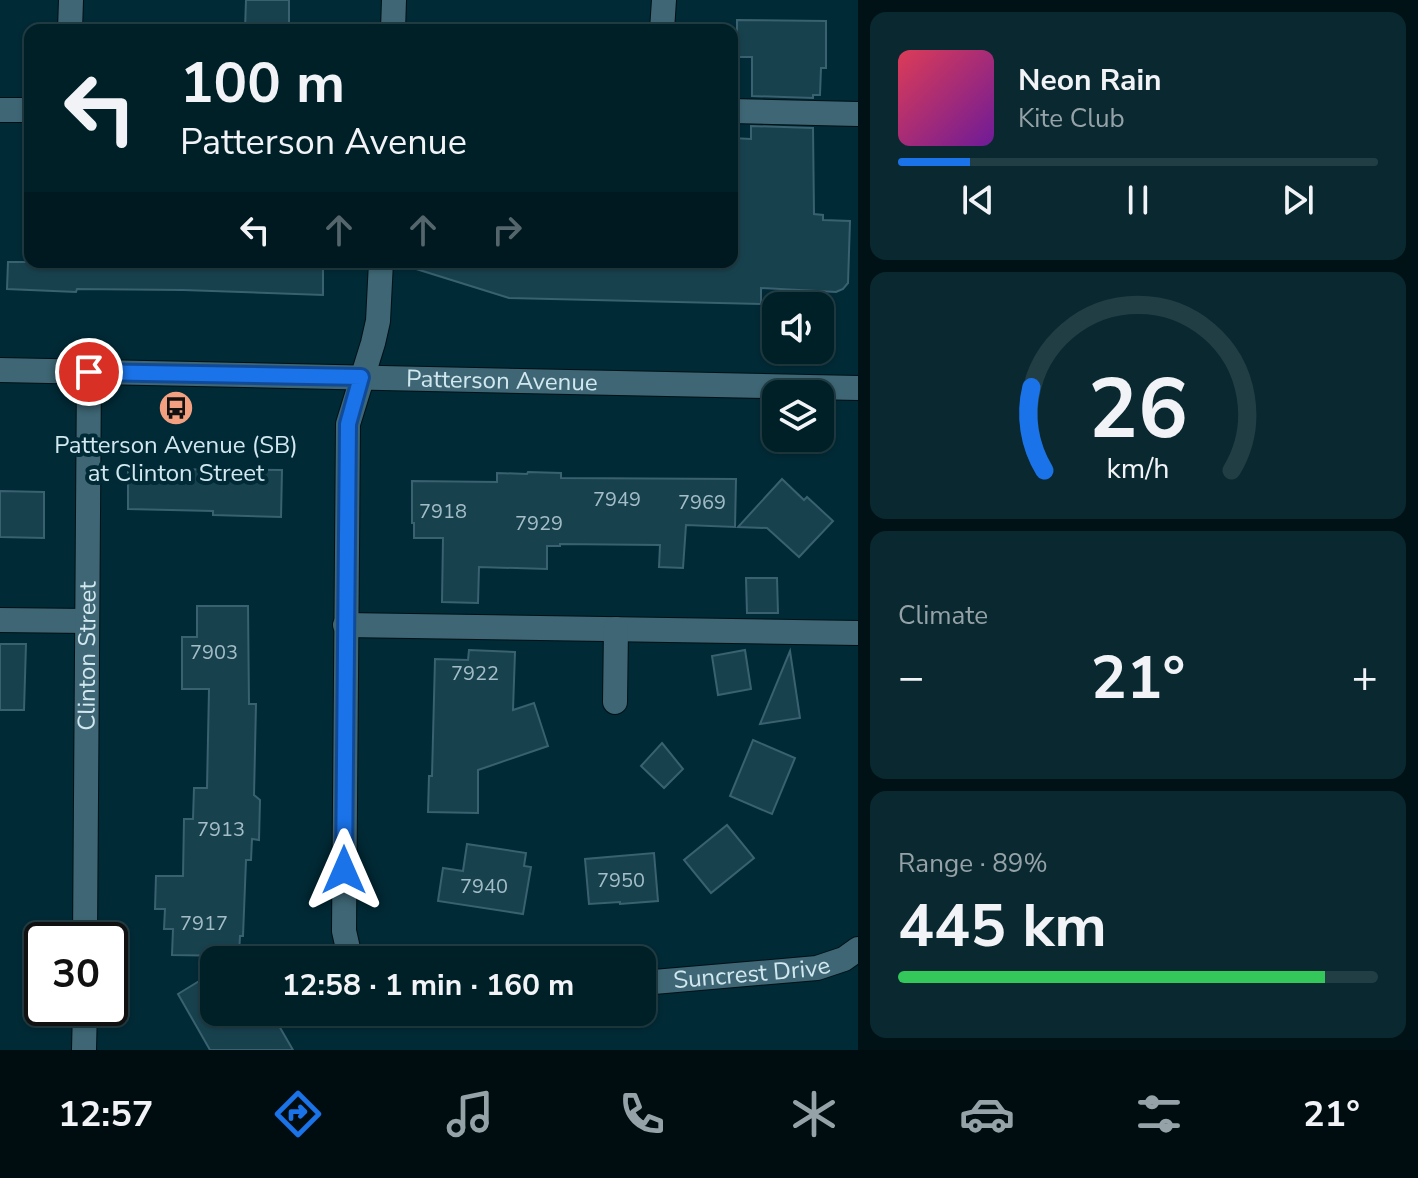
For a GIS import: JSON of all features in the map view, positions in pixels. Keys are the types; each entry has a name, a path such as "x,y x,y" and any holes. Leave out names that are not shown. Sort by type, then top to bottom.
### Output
{"street":[{"path":"70,24 71,0"},
{"path":"393,24 394,0"},
{"path":"662,24 664,0"},
{"path":"0,110 24,110"},
{"path":"738,111 858,114"},
{"path":"348,946 344,931 348,424 378,321 381,268"},
{"name":"Patterson Avenue","path":"0,370 858,388"},
{"name":"Clinton Street","path":"85,922 89,372"},
{"path":"0,620 87,621"},
{"path":"345,625 858,633"},
{"path":"615,702 616,629"},
{"name":"Suncrest Drive","path":"656,982 817,968 844,959 858,949"},
{"path":"84,1050 85,1026"}],"building":[{"path":"246,0 289,0 289,24 245,24"},
{"path":"737,20 826,21 826,68 821,68 820,95 813,95 813,98 752,96 752,57 738,57"},
{"path":"751,126 813,128 814,214 823,215 823,220 850,221 848,283 843,289 836,292 761,288 761,304 509,298 413,268 738,268 738,138 751,139"},
{"path":"8,262 24,262 24,268 323,268 323,295 7,289"},
{"path":"128,469 282,470 281,517 213,515 213,511 128,509"},
{"path":"497,473 561,473 561,478 736,479 735,527 686,525 683,568 659,567 660,545 547,546 547,569 479,567 478,603 442,602 443,538 414,538 412,481 497,482"},
{"path":"782,479 833,521 799,557 767,528 738,527"},
{"path":"0,491 44,492 44,538 0,537"},
{"path":"746,578 777,578 778,613 747,613"},
{"path":"197,606 248,606 249,704 256,704 254,795 260,800 259,840 252,839 251,860 246,860 243,936 240,936 239,946 200,946 200,955 172,955 173,929 164,929 165,909 155,909 156,876 183,876 184,819 193,819 194,788 207,788 209,689 182,689 182,637 197,637"},
{"path":"0,644 26,644 24,710 0,710"},
{"path":"469,650 515,652 513,710 534,703 548,746 478,770 478,813 428,812 435,659 468,660"},
{"path":"745,650 751,689 718,695 712,656"},
{"path":"790,651 800,718 760,724"},
{"path":"753,740 795,758 772,814 730,796"},
{"path":"662,743 683,769 664,788 641,766"},
{"path":"727,825 754,858 711,893 684,860"},
{"path":"467,844 526,853 524,866 531,867 523,914 438,901 443,868 463,871"},
{"path":"654,853 658,901 589,904 585,859"},
{"path":"200,981 200,1026 279,1026 293,1050 210,1050 178,994"}],"place":[{"name":"Patterson Avenue (SB) at Clinton Street","path":"176,408"}],"route":[{"path":"89,372 361,377 348,424 344,870"}]}
